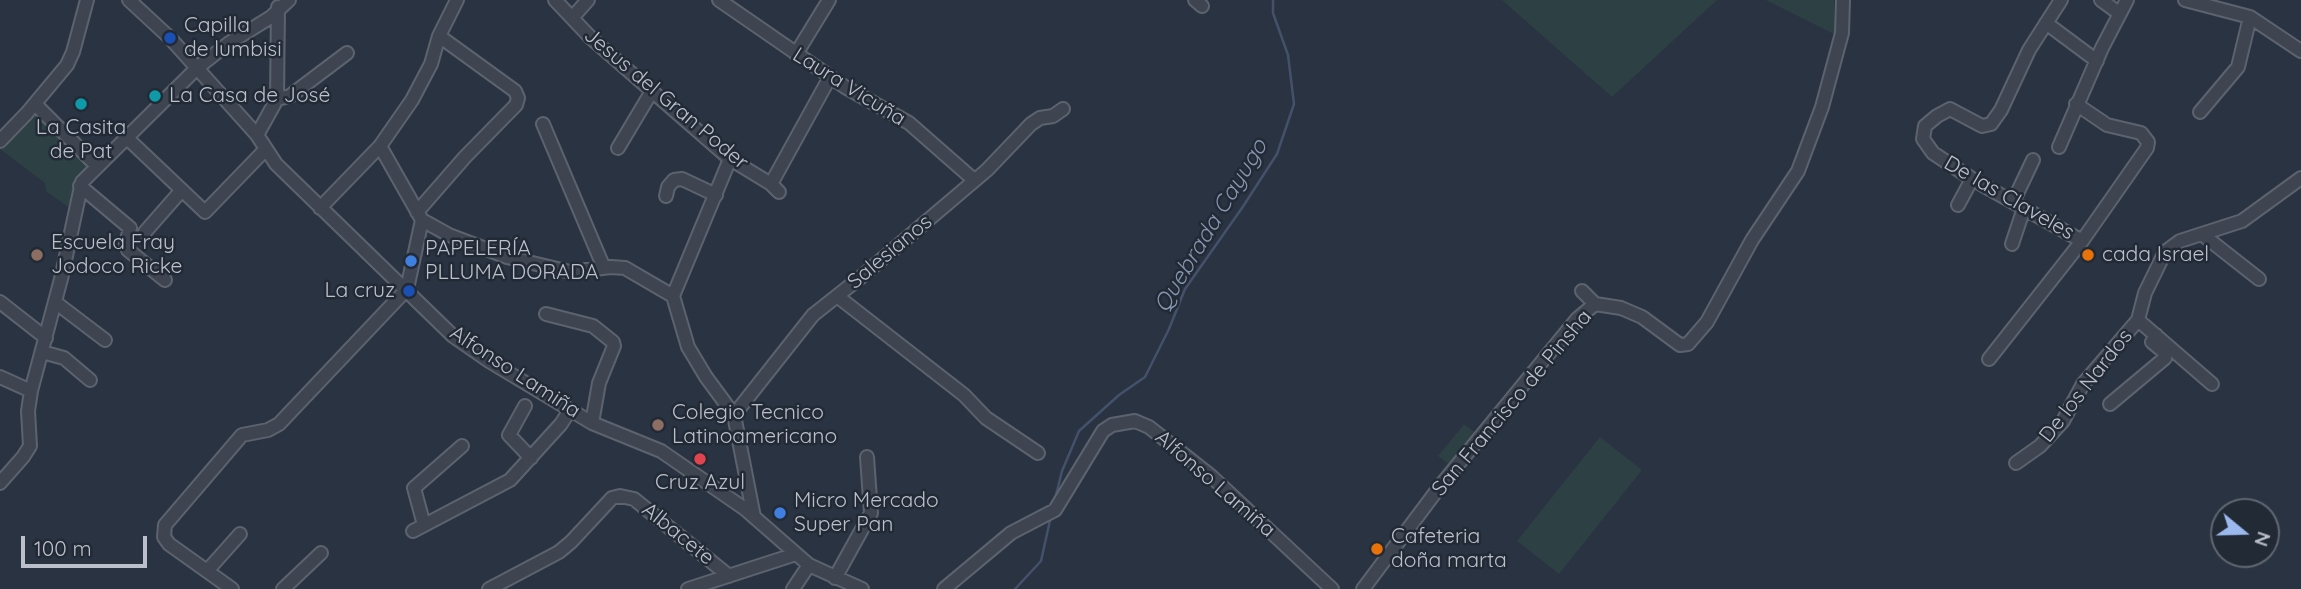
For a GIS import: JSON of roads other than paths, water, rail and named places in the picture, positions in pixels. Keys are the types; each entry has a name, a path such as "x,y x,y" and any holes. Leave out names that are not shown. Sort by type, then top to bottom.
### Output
{"street":[{"path":"0,141 35,104 70,58 87,0"},
{"name":"Alfonso Lamiña","path":"130,0 170,38 257,135 265,150 320,208 453,335 489,361 592,423 661,451 754,517 809,565 862,589"},
{"path":"0,483 30,446 28,411 80,186 197,68 278,5 289,0"},
{"path":"320,208 380,146 412,100 431,64 439,36 457,0"},
{"name":"Jesus del Gran Poder","path":"555,0 591,38 730,159 775,188 830,77"},
{"path":"572,18 588,0"},
{"name":"Laura Vicuña","path":"719,0 830,77 909,123 974,180"},
{"path":"796,54 829,0"},
{"name":"San Francisco de Pinsha","path":"1363,589 1441,485 1577,319 1595,304 1621,308 1642,317 1680,345 1688,344 1707,321 1752,240 1798,171 1822,107 1842,33 1843,0"},
{"path":"2044,0 2057,5"},
{"path":"2101,0 2120,14"},
{"path":"2059,147 2076,104 2127,0"},
{"path":"2185,0 2250,17 2301,51"},
{"path":"257,135 277,99 278,5"},
{"name":"De las Claveles","path":"2057,5 2029,50 2001,110 1991,124 1982,126 1950,109 1925,126 1923,139 1933,153 1972,179 2082,241"},
{"path":"2200,112 2238,67 2250,17"},
{"path":"2046,23 2096,61"},
{"path":"232,589 166,541 163,531 170,519 242,435 268,430 279,424 407,289 420,216 465,158 516,105 515,91 439,36"},
{"path":"277,99 283,99 299,90 347,53"},
{"path":"618,148 652,91"},
{"path":"35,104 97,166"},
{"path":"1989,359 2082,241 2144,153 2148,142 2141,133 2107,125 2076,104"},
{"name":"Salesianos","path":"734,415 813,315 974,180 1031,124 1040,118 1053,116 1063,108"},
{"path":"543,124 604,268"},
{"path":"127,138 202,211 208,211 265,150"},
{"path":"380,146 420,216 449,235 507,257 570,272 625,268 673,296"},
{"path":"730,159 673,296 688,347 734,415 754,517"},
{"path":"2012,244 2018,205 2033,160"},
{"name":"De los Nardos","path":"2016,463 2040,446 2063,421 2083,384 2138,320 2145,293 2165,253 2180,241 2242,221 2301,178"},
{"path":"666,197 668,187 674,180 682,179 716,195"},
{"path":"1958,205 1972,179"},
{"path":"80,186 130,228 126,244 128,250 165,280"},
{"path":"145,232 181,191"},
{"path":"2203,235 2259,279"},
{"path":"1582,291 1595,304"},
{"path":"838,296 964,395 986,418 1038,453"},
{"path":"0,302 46,338"},
{"path":"55,302 105,340"},
{"path":"545,314 593,326 613,342 614,346 598,383 592,423"},
{"path":"2138,320 2212,384"},
{"path":"2110,404 2165,358 2164,352 2152,342 2156,335"},
{"path":"42,352 64,358 90,380"},
{"path":"0,377 32,391"},
{"path":"525,406 509,435 531,458"},
{"path":"462,446 414,488 418,528 510,480 570,410"},
{"name":"Alfonso Lamiña","path":"944,589 1011,533 1051,513 1103,431 1112,425 1135,421 1149,427 1211,476 1332,589"},
{"path":"835,578 871,513 867,457"},
{"name":"Albacete","path":"489,589 559,552 612,498 620,496 634,499 729,576"},
{"path":"207,571 240,534"},
{"path":"283,589 321,553"},
{"path":"688,589 796,554"},
{"path":"793,589 809,565"}],"waterway":[{"name":"Quebrada Cayugo","path":"1055,499 1062,471 1079,431 1119,395 1145,377 1185,289 1277,154 1294,104 1288,55 1273,13 1273,0"},
{"name":"Quebrada Cayugo","path":"1015,589 1041,561 1051,516"}],"place":[{"name":"Capilla de lumbisi","path":"170,38"},
{"name":"La Casa de José","path":"155,96"},
{"name":"La Casita de Pat","path":"81,104"},
{"name":"Escuela Fray Jodoco Ricke","path":"37,255"},
{"name":"cada Israel","path":"2088,255"},
{"name":"PAPELERÍA PLLUMA DORADA","path":"411,261"},
{"name":"La cruz","path":"409,291"},
{"name":"Colegio Tecnico Latinoamericano","path":"658,425"},
{"name":"Cruz Azul","path":"700,459"},
{"name":"Micro Mercado Super Pan","path":"780,513"},
{"name":"Cafeteria doña marta","path":"1377,549"}]}
